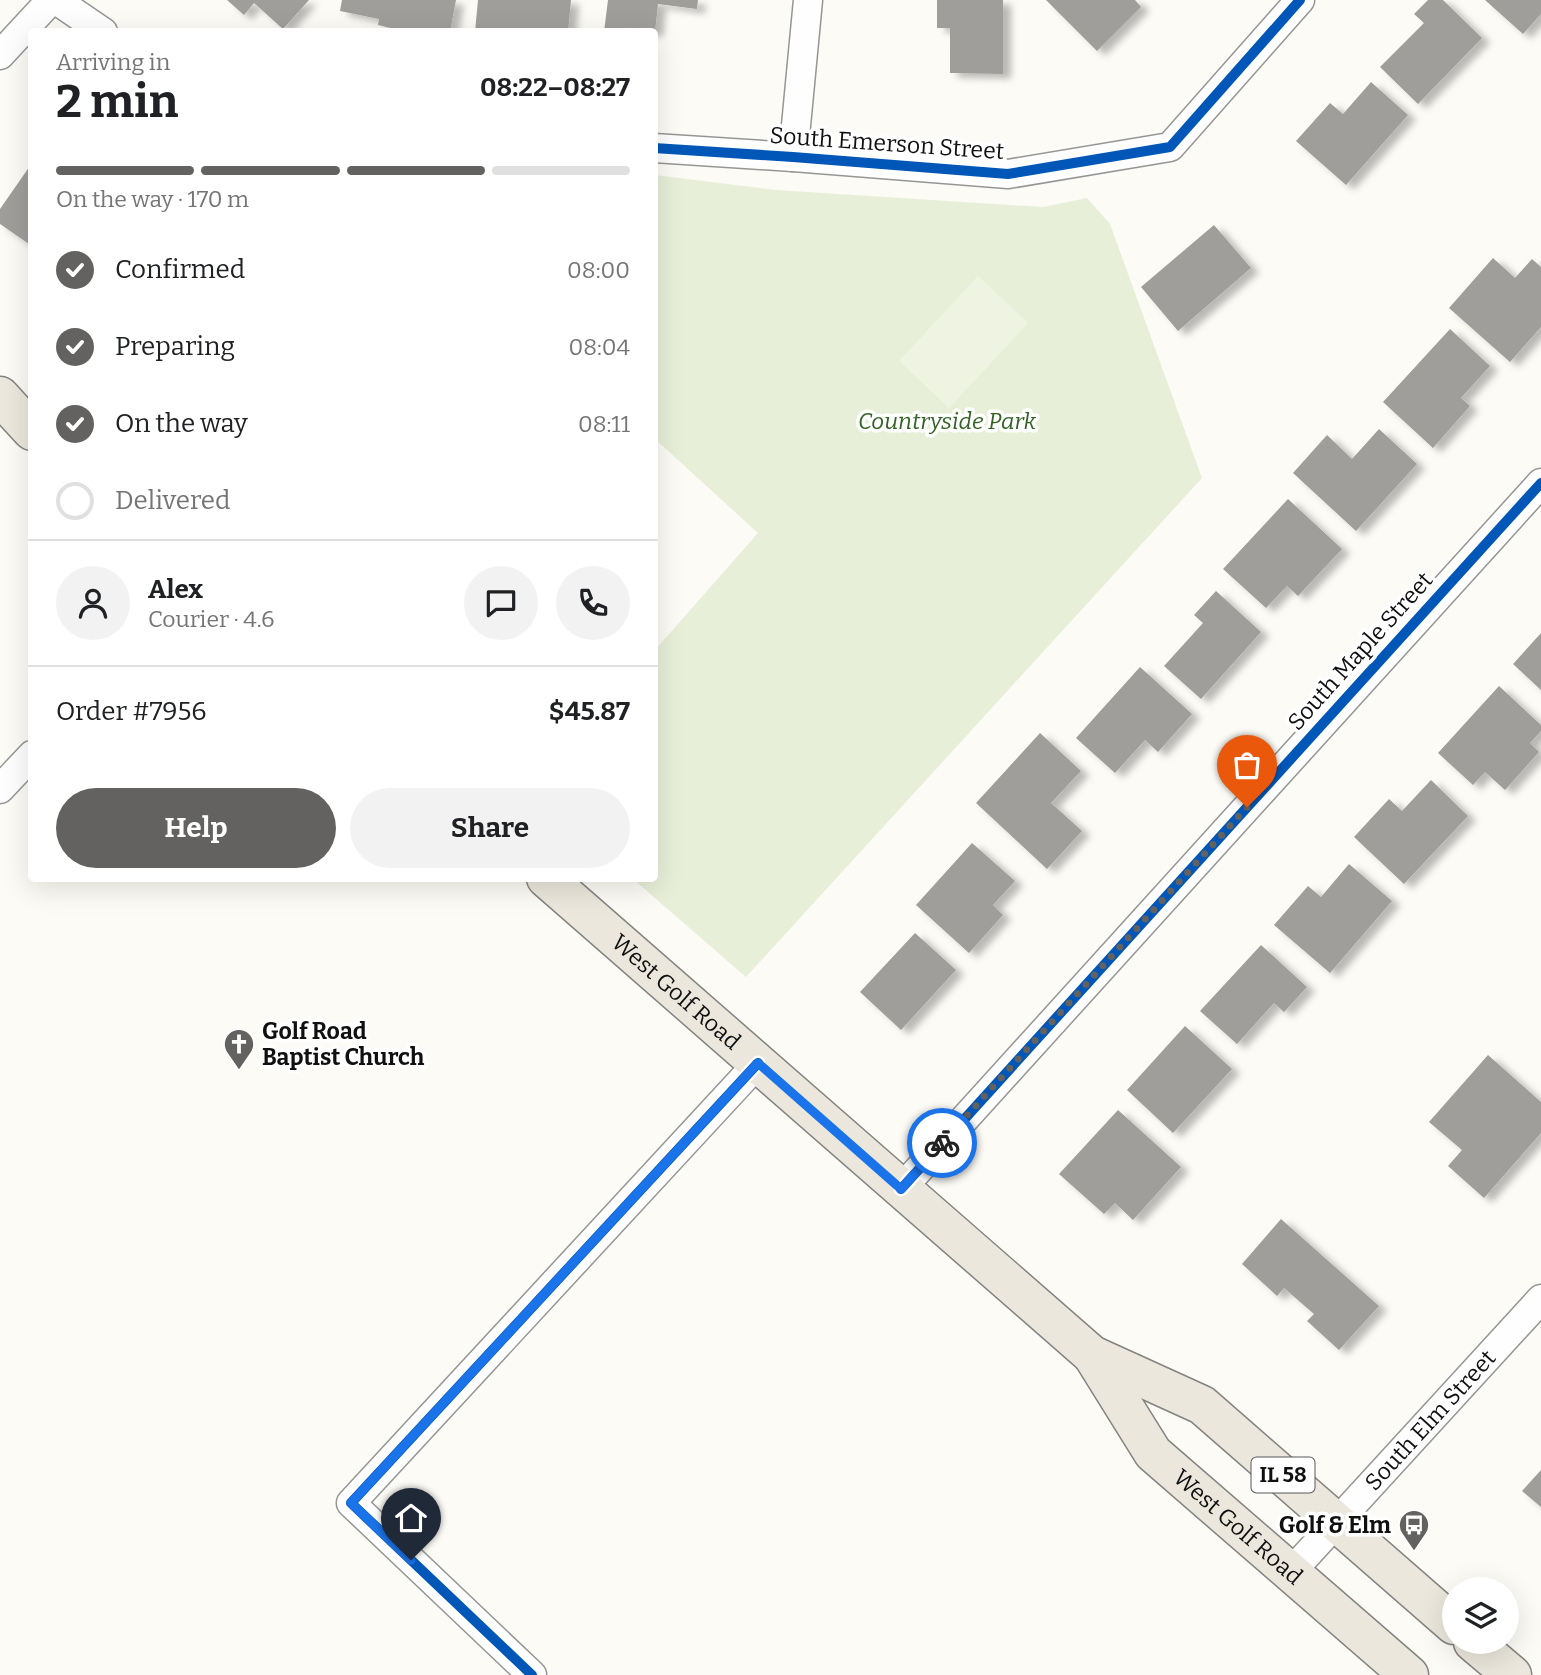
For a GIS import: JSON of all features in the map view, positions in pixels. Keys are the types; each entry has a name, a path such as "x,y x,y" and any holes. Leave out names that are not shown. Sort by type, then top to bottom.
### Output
{"main road":[{"path":"0,396 21,423"},
{"name":"West Golf Road","path":"550,882 1092,1355 1202,1405 1442,1615"},
{"name":"West Golf Road","path":"1092,1355 1153,1453 1409,1675"},
{"path":"1487,1654 1512,1675"}],"street":[{"path":"0,55 54,0 97,28"},
{"path":"793,157 808,0"},
{"name":"South Emerson Street","path":"658,148 1008,174 1170,147 1300,0"},
{"name":"South Maple Street","path":"901,1189 1541,483"},
{"path":"0,789 28,759"},
{"path":"532,1675 351,1503 758,1063"},
{"name":"South Elm Street","path":"1291,1572 1541,1299"}],"green space":[{"name":"Countryside Park","path":"658,175 776,190 1043,207 1087,198 1110,224 1202,478 746,977 636,882 658,882 658,647 758,533 658,442"},
{"path":"978,276 1028,323 949,408 899,361"}],"building":[{"path":"227,0 309,0 284,28 254,3 244,15"},
{"path":"342,0 456,0 451,28 391,28 378,25 379,19 340,11"},
{"path":"478,0 571,0 568,28 475,28"},
{"path":"608,0 698,0 697,9 658,4 655,28 604,28"},
{"path":"937,0 1003,0 1003,74 950,73 950,28 937,28"},
{"path":"1046,0 1135,0 1141,7 1097,51"},
{"path":"1428,0 1443,0 1482,38 1418,104 1380,67 1424,23 1414,14"},
{"path":"1485,0 1541,0 1541,14 1523,34"},
{"path":"1371,82 1408,115 1346,185 1296,141 1330,103 1343,114"},
{"path":"28,169 28,243 0,224 0,209"},
{"path":"1214,225 1251,268 1178,331 1141,287"},
{"path":"1493,258 1515,278 1532,259 1541,267 1541,327 1510,362 1449,308"},
{"path":"1450,329 1490,366 1461,398 1470,406 1433,448 1383,402"},
{"path":"1379,429 1417,464 1356,531 1293,473 1327,435 1352,459"},
{"path":"1288,499 1342,549 1298,596 1287,586 1266,608 1223,569"},
{"path":"1216,591 1261,632 1201,699 1164,666 1203,623 1194,615"},
{"path":"1541,633 1541,690 1513,664"},
{"path":"1140,667 1192,714 1158,752 1145,740 1115,773 1076,738"},
{"path":"1499,686 1541,725 1541,731 1530,743 1539,752 1505,790 1485,772 1473,785 1438,753"},
{"path":"1040,733 1081,771 1051,803 1082,831 1047,869 976,803"},
{"path":"1431,780 1468,816 1404,884 1354,837 1389,799 1402,811"},
{"path":"972,843 1015,881 993,905 1003,915 969,953 916,905"},
{"path":"1349,864 1392,901 1330,973 1274,925 1308,886 1321,897"},
{"path":"915,933 956,970 901,1030 860,992"},
{"path":"1261,945 1307,987 1284,1012 1274,1003 1237,1044 1200,1011"},
{"path":"1185,1026 1232,1069 1173,1133 1127,1090"},
{"path":"1488,1055 1541,1102 1541,1133 1484,1198 1448,1166 1462,1150 1429,1122"},
{"path":"1118,1110 1181,1167 1133,1220 1115,1203 1104,1214 1059,1174"},
{"path":"1281,1219 1379,1306 1339,1350 1307,1321 1314,1314 1284,1288 1277,1296 1242,1264"},
{"path":"1541,1470 1541,1507 1522,1491"}],"cycle path":[{"path":"658,148 1008,174 1170,147 1300,0"},
{"path":"901,1189 1541,483"},
{"path":"532,1675 351,1503 758,1063"}],"way so far":[{"path":"942,1143 1247,807"}],"place":[{"name":"Golf Road Baptist Church","path":"239,1071"},
{"name":"Golf & Elm","path":"1414,1552"}],"route":[{"path":"411,1560 351,1503 758,1063 901,1189 942,1143"}]}
